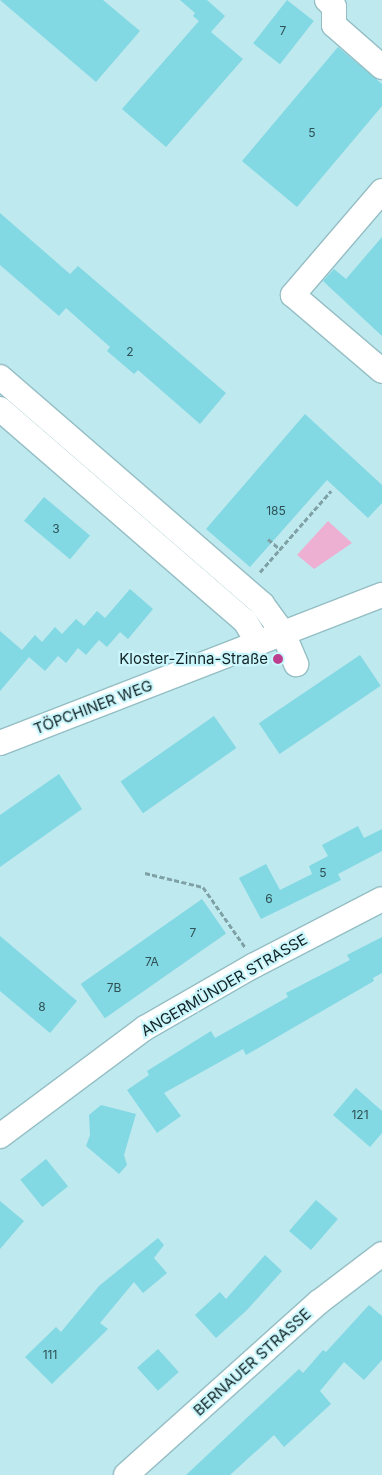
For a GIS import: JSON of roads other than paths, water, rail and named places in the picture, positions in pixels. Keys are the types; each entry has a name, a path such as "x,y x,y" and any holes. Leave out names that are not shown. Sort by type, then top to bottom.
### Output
{"street":[{"path":"327,0 334,6 334,25 382,67"},
{"path":"382,191 292,295 382,371"},
{"path":"0,377 262,604 283,633 296,664"},
{"path":"0,409 245,621 258,643"},
{"name":"TÖPCHINER WEG","path":"0,743 382,595"},
{"name":"ANGERMÜNDER STRASSE","path":"0,1136 144,1028 253,966 382,899"},
{"name":"BERNAUER STRASSE","path":"126,1475 319,1302 382,1254"}],"place":[{"name":"Kloster-Zinna-Straße","path":"278,659"}]}
